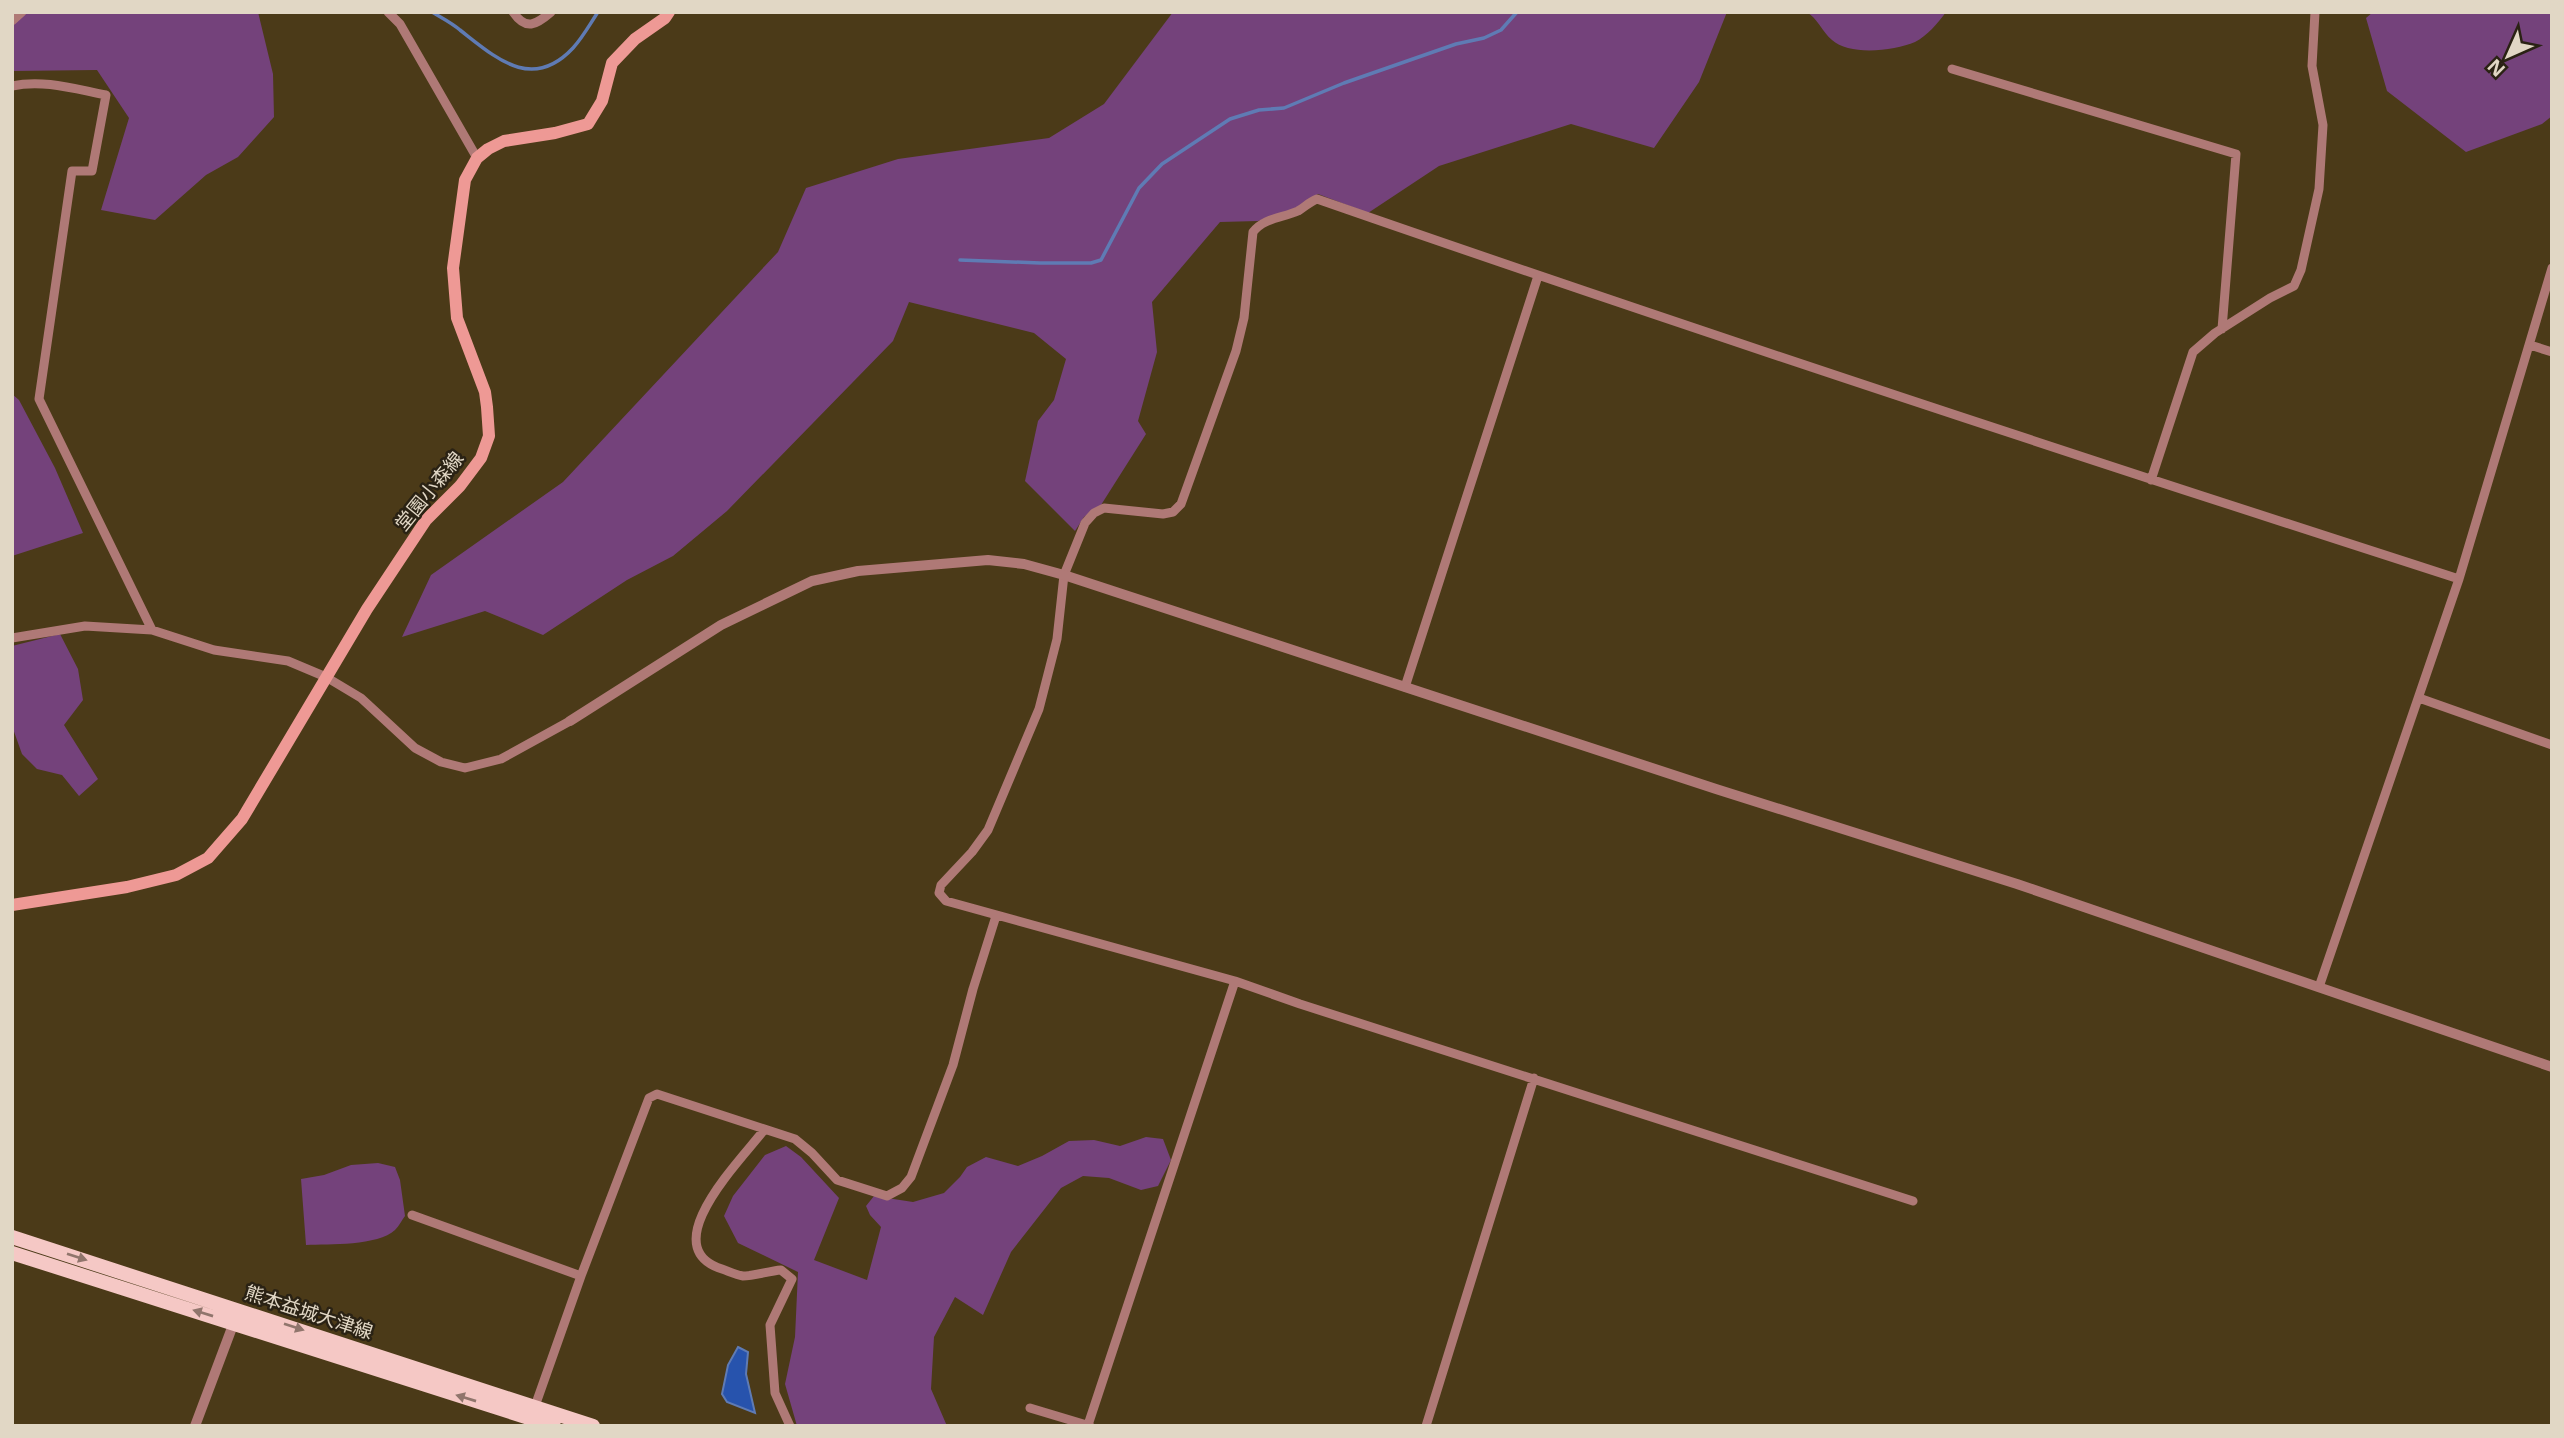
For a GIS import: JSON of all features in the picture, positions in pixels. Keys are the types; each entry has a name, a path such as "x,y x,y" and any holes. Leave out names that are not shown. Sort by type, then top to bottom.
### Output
{"main road":[{"path":"477,158 504,141 555,133 588,124 602,101 612,63 635,39 666,18 669,12"},
{"name":"堂園小森線","path":"12,905 127,887 176,875 208,858 242,820 367,609 426,520 460,486 481,458 489,436 485,392 457,318 453,268 465,180 477,158"},
{"name":"熊本益城大津線","path":"12,1237 237,1312 554,1426"},
{"name":"熊本益城大津線","path":"12,1253 237,1312"},
{"name":"熊本益城大津線","path":"531,1417 593,1426"}],"street":[{"path":"12,22 22,12"},
{"path":"388,12 400,24 477,158"},
{"path":"513,12 520,22 530,25 551,12"},
{"path":"2151,480 2193,352 2222,329 2294,286 2301,270 2319,189 2323,125 2312,66 2315,12"},
{"path":"1952,69 2236,154 2222,329"},
{"path":"12,86 53,85 106,95 92,171 72,171 39,399 152,630"},
{"path":"1913,1201 1235,981 946,901 939,893 941,885 972,852 988,830 1039,709 1057,639 1064,575 1085,523 1094,513 1104,508 1163,514 1173,512 1181,505 1236,351 1244,318 1252,232 1259,223 1301,209 1308,202 1317,199 1538,276 2151,480 2459,579"},
{"path":"2319,987 2459,579 2552,268"},
{"path":"1405,687 1538,276"},
{"path":"2530,345 2552,352"},
{"path":"12,638 85,626 152,630 214,650 288,661 326,677 361,698 415,748 441,762 465,768 501,759 570,721 722,625 812,581 858,571 988,560 1024,564 2017,884 2552,1067"},
{"path":"2419,698 2552,745"},
{"path":"531,1417 649,1098 657,1094 795,1139 837,1180 887,1196 902,1188 911,1177 953,1065 996,916"},
{"path":"1030,1408 1089,1425 1235,981"},
{"path":"1426,1426 1534,1078"},
{"path":"764,1130 711,1198 695,1233 699,1253 708,1264 743,1276 780,1270 792,1279 770,1325 775,1393 790,1426"},
{"path":"412,1215 581,1276"},
{"path":"195,1426 237,1312"}],"shaded area":[{"path":"12,12 258,12 273,74 274,117 238,157 206,175 155,220 101,210 129,118 97,70 12,71"},
{"path":"1173,12 1727,12 1699,82 1654,148 1571,124 1439,166 1368,213 1318,194 1299,207 1258,221 1220,222 1152,302 1157,352 1138,421 1146,434 1101,505 1084,517 1075,531 1025,481 1038,421 1054,400 1066,359 1034,333 909,302 893,341 727,511 673,556 627,580 543,635 485,611 402,637 431,575 563,482 778,252 806,188 898,159 1049,138 1104,104"},
{"path":"1806,12 1946,12 1932,29 1915,42 1896,48 1860,50 1840,45"},
{"path":"2373,12 2552,12 2552,116 2542,124 2466,152 2387,91 2366,18"},
{"path":"12,394 19,400 55,468 83,533 12,556"},
{"path":"60,634 78,669 83,700 64,725 98,779 79,796 62,775 37,769 22,754 12,726 12,646"},
{"path":"1146,1137 1163,1139 1171,1160 1158,1186 1141,1190 1109,1178 1083,1176 1061,1188 1011,1252 983,1315 955,1297 934,1337 931,1389 947,1426 797,1426 785,1384 795,1337 798,1272 738,1243 724,1216 733,1196 765,1155 786,1146 801,1157 839,1198 814,1260 867,1280 881,1227 866,1206 874,1196 913,1202 944,1193 967,1167 986,1157 1018,1166 1069,1141 1094,1140 1120,1146"},
{"path":"378,1163 395,1167 400,1180 405,1216 396,1228 387,1235 365,1242 306,1245 301,1179 324,1175 351,1165"}],"water":[{"path":"738,1347 748,1352 746,1374 755,1413 727,1402 722,1394 728,1365"}],"waterway":[{"path":"432,12 501,60 529,69 543,68 558,61 577,44 598,12"},
{"path":"960,260 1040,263 1091,263 1101,260 1139,188 1162,164 1230,119 1259,110 1284,108 1344,83 1456,44 1484,38 1501,30 1517,12"}]}
